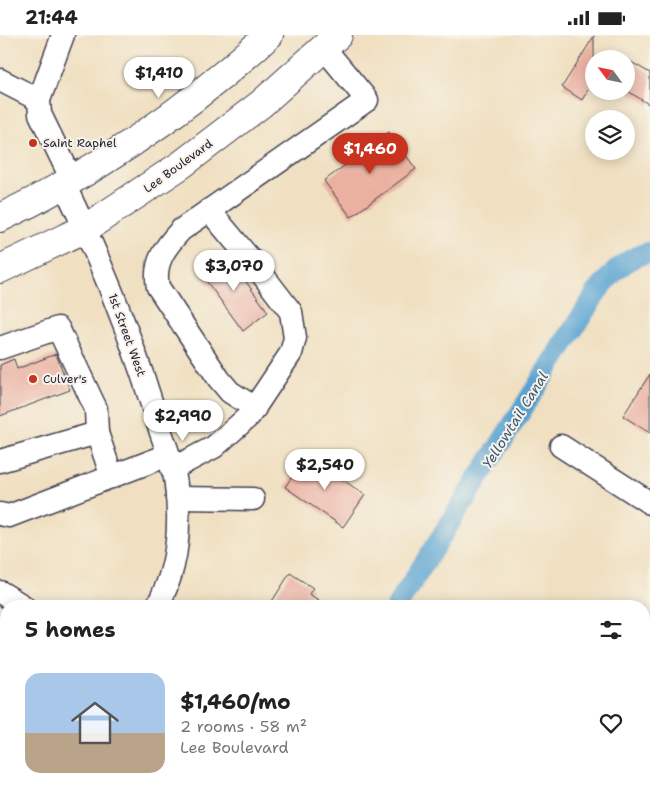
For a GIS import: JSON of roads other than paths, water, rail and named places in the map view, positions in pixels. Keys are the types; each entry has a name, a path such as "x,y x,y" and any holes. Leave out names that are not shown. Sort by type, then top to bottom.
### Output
{"main road":[{"path":"0,218 68,182 167,119 223,77 269,35"},
{"name":"Lee Boulevard","path":"0,269 86,228 182,165 261,104 331,42"}],"street":[{"path":"0,80 39,100 63,35"},
{"path":"255,408 230,392 219,379 158,287 158,264 168,245 181,230 367,100 331,42"},
{"name":"1st Street West","path":"39,100 40,114 126,327 170,462 177,498 177,544 172,572 160,600"},
{"path":"0,514 9,516 112,477 170,462 214,447 249,417 291,353 296,338 293,322 291,312 209,210"},
{"path":"0,348 58,328 96,409 96,433 112,477"},
{"path":"0,461 96,433"},
{"path":"561,446 650,503"},
{"path":"177,498 253,499"},
{"path":"0,592 13,600"}],"waterway":[{"name":"Yellowtail Canal","path":"401,600 597,292 608,278 626,262 650,252"}],"place":[{"name":"Saint Raphel","path":"33,143"},
{"name":"Culver's","path":"33,379"}]}
